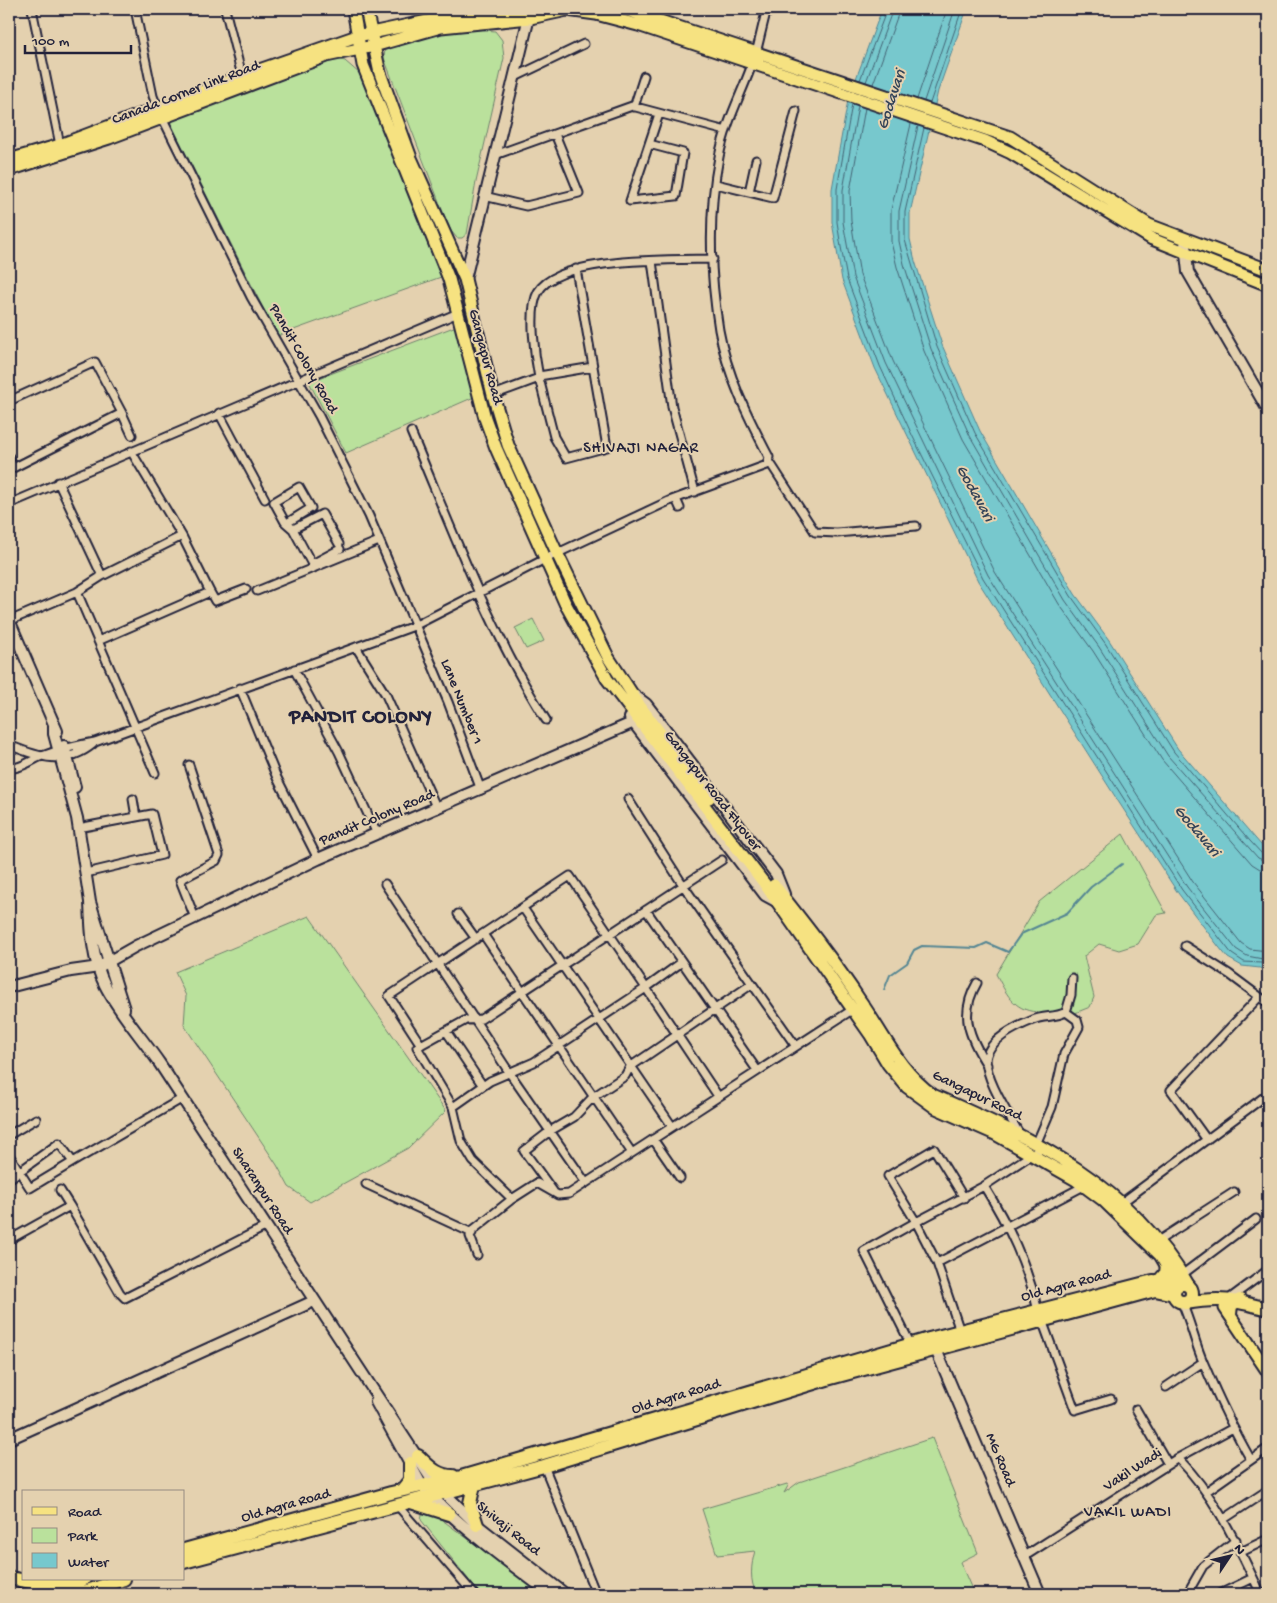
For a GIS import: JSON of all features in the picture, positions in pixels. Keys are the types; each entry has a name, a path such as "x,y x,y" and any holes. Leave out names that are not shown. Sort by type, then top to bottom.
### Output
{"highway":[{"path":"1159,1281 1166,1273 1167,1264"},
{"name":"Old Agra Road","path":"185,1562 544,1466 933,1343 1040,1315 1153,1281 1159,1281 1182,1291 1210,1299 1234,1300 1268,1309"},
{"name":"Old Agra Road","path":"185,1550 402,1490 461,1477 911,1345 933,1343 960,1331 1155,1290 1182,1291"},
{"path":"1230,1314 1231,1305 1234,1300"},
{"path":"402,1490 410,1480 414,1459 440,1475 461,1477"},
{"path":"474,1485 470,1503 477,1525"},
{"path":"410,1502 449,1514"},
{"path":"9,1578 74,1589"},
{"path":"74,1589 83,1580"},
{"path":"50,1594 119,1580"},
{"path":"9,1590 14,1594"}],"main road":[{"name":"Gangapur Road","path":"353,9 362,65 449,279 486,418 496,448 545,559 586,644 607,679 626,696"},
{"name":"Gangapur Road","path":"366,9 380,73 410,158 465,279 492,395 508,445 557,553 626,696"},
{"name":"Canada Corner Link Road","path":"9,160 161,114 242,76 357,36 456,12 521,9"},
{"path":"624,9 959,131 1011,153 1141,233 1268,286"},
{"name":"Canada Corner Link Road","path":"9,170 326,56 359,50 441,27 530,13 572,10"},
{"path":"572,10 638,25 754,57"},
{"path":"465,279 530,13"},
{"path":"832,84 1010,137 1139,220 1268,270"},
{"path":"1186,239 1185,252 1188,272 1268,410"},
{"name":"Sharanpur Road","path":"9,621 54,726 77,794 78,823 90,902 90,931 98,945 103,960 113,974 128,1019"},
{"path":"626,696 635,714 765,895 782,901"},
{"path":"626,696 646,704 776,874 782,901"},
{"name":"Gangapur Road Flyover","path":"626,696 635,714 782,901"},
{"name":"Pandit Colony Road","path":"9,987 71,971 136,946 318,859 481,790 635,714"},
{"name":"Gangapur Road","path":"782,901 857,1006 919,1085 933,1095 1040,1144 1099,1182 1167,1264 1182,1291"},
{"path":"98,945 103,960"},
{"name":"Sharanpur Road","path":"103,960 103,979 114,1001 183,1098 267,1226 428,1484"},
{"name":"Gangapur Road","path":"857,1006 888,1064 918,1096 936,1108 995,1134 1033,1154 1118,1206 1158,1241 1182,1291"},
{"path":"1210,1299 1224,1306 1268,1372"},
{"path":"9,1439 314,1301"},
{"name":"MG Road","path":"933,1343 1026,1556 1040,1594"},
{"name":"Shivaji Road","path":"428,1484 438,1494 565,1594"},
{"name":"Shivaji Road","path":"438,1494 449,1514 551,1594"}],"street":[{"path":"32,9 60,145"},
{"name":"Pandit Colony Road","path":"135,9 153,96 161,114 251,297 323,424 369,516 414,626"},
{"path":"225,9 242,76"},
{"path":"767,9 754,57 726,131 719,156 712,217 713,259 719,332 736,388 769,461 815,532 837,533 916,526"},
{"path":"514,77 584,44"},
{"path":"634,107 644,76"},
{"path":"495,155 634,107 726,131"},
{"path":"716,184 773,198 796,111"},
{"path":"649,144 683,153 676,196 630,201 636,182 659,114"},
{"path":"484,196 526,206 580,193 555,134"},
{"path":"749,192 756,160"},
{"path":"576,269 607,447 566,458 554,437 536,361 534,307 538,292 546,283 576,269 627,262 713,259"},
{"path":"652,261 672,407 695,492"},
{"path":"9,504 458,313"},
{"path":"9,402 95,362 132,435"},
{"path":"492,395 539,377 593,367"},
{"path":"9,457 11,469 122,413"},
{"path":"219,414 265,499"},
{"path":"411,432 480,594 533,699 546,720"},
{"path":"131,451 182,536 215,601 246,589"},
{"path":"9,768 30,764 39,757 63,753 95,742 414,626 480,594 557,553 676,499 761,469 769,461"},
{"path":"58,482 102,576"},
{"path":"287,523 311,508 299,487 274,502 287,523 293,528 313,566"},
{"path":"676,499 680,508"},
{"path":"293,528 321,514 340,547 324,561"},
{"path":"9,621 77,592 102,576 182,536"},
{"path":"257,592 324,561 379,541"},
{"path":"77,592 155,772"},
{"path":"98,641 210,592"},
{"name":"Lane Number 1","path":"414,626 448,702 481,790"},
{"path":"356,647 386,696 437,809"},
{"path":"294,669 339,752 377,834"},
{"path":"240,688 277,778 318,859"},
{"path":"9,745 39,757"},
{"path":"189,765 219,855 216,861 180,880 195,918"},
{"path":"132,798 136,817"},
{"path":"628,799 683,885 795,1045"},
{"path":"78,823 152,814 162,855 86,873"},
{"path":"512,1199 473,1161 461,1141 453,1107 417,1047 466,1020 481,1019 722,860"},
{"path":"421,1045 389,996 570,876 718,1096"},
{"path":"385,884 474,1020 586,1183"},
{"path":"523,908 672,1126"},
{"path":"646,910 757,1070"},
{"path":"458,914 476,939"},
{"path":"483,934 558,1047 632,1153"},
{"path":"1185,946 1268,1003"},
{"path":"453,1107 483,1086 509,1072 534,1062 558,1047 682,962"},
{"path":"986,1065 987,1056 991,1048 1006,1035 1042,1016 1058,1016 1066,1012 1071,994 1072,978"},
{"path":"977,983 969,997 967,1025 996,1091 1019,1133"},
{"path":"554,1193 524,1151 550,1131 574,1117 593,1097 625,1076 630,1067 752,984"},
{"path":"1207,1140 1172,1090 1260,997"},
{"path":"477,1255 470,1236 480,1224 512,1199 537,1183 554,1193 569,1194 857,1006"},
{"path":"911,1345 864,1251 964,1198 1033,1154 1040,1144 1052,1107 1064,1054 1079,1027 1077,1020 1066,1012"},
{"path":"446,1031 483,1086"},
{"path":"1118,1206 1268,1094"},
{"path":"9,1155 30,1188 183,1098"},
{"path":"9,1135 36,1119"},
{"path":"652,1139 680,1178"},
{"path":"9,1178 60,1143 73,1162"},
{"path":"960,1331 937,1263 916,1222 888,1176 934,1149 964,1198"},
{"path":"366,1184 472,1233"},
{"path":"984,1186 1008,1225 1026,1267 1040,1315 1075,1410 1111,1399"},
{"path":"937,1263 1084,1186"},
{"path":"60,1190 120,1293 125,1298 267,1226"},
{"path":"1158,1241 1234,1192"},
{"path":"9,1240 70,1206"},
{"path":"1251,1460 1233,1428 1203,1362 1182,1291 1256,1219"},
{"path":"1234,1300 1268,1270"},
{"path":"1166,1387 1203,1362"},
{"path":"1136,1409 1168,1464"},
{"name":"Vakil Wadi","path":"1026,1556 1168,1464 1233,1428"},
{"path":"1207,1491 1268,1448"},
{"path":"1178,1458 1207,1491 1224,1519 1236,1540 1260,1594 1268,1590"},
{"path":"544,1466 596,1594"},
{"path":"1224,1519 1268,1490"},
{"path":"397,1505 474,1594"},
{"path":"1241,1552 1268,1539"},
{"path":"1187,1594 1203,1566 1236,1540"},
{"path":"1220,1594 1253,1578"}],"green space":[{"path":"475,29 495,31 502,40 504,58 476,182 467,234 462,238 457,238 451,231 443,212 384,58 385,49 399,38"},
{"path":"337,59 345,61 360,74 441,277 277,336 173,128 171,117 321,60"},
{"path":"459,325 474,397 346,453 309,382"},
{"path":"533,619 544,641 526,649 515,628"},
{"path":"1123,834 1166,913 1156,915 1138,944 1119,950 1099,944 1084,956 1094,997 1090,1007 1065,1017 1044,1021 1037,1012 1029,1011 1016,1004 1003,988 996,974 1039,902"},
{"path":"309,916 446,1111 408,1148 310,1202 289,1187 277,1165 184,1025 186,996 175,972"},
{"path":"932,1438 978,1553 960,1562 974,1594 757,1594 754,1589 752,1573 755,1551 717,1555 702,1509 787,1484 788,1486 784,1493 799,1482"},
{"path":"422,1514 434,1514 543,1594 480,1594 421,1520"}],"water":[{"name":"Godavari","path":"882,9 967,9 938,91 910,213 910,239 915,261 942,345 980,431 1075,594 1109,640 1178,749 1268,853 1268,975 1260,968 1242,966 1228,958 1178,893 1118,801 978,581 875,368 842,280 832,222 832,189 848,100"}],"waterway":[{"path":"884,990 890,975 907,963 914,950 922,946 976,948 987,943 1008,952 1021,934 1067,913 1091,887 1122,864"}],"district":[{"name":"SHIVAJI NAGAR","path":"641,449"},
{"name":"PANDIT COLONY","path":"361,718"},
{"name":"VAKIL WADI","path":"1128,1513"}]}
